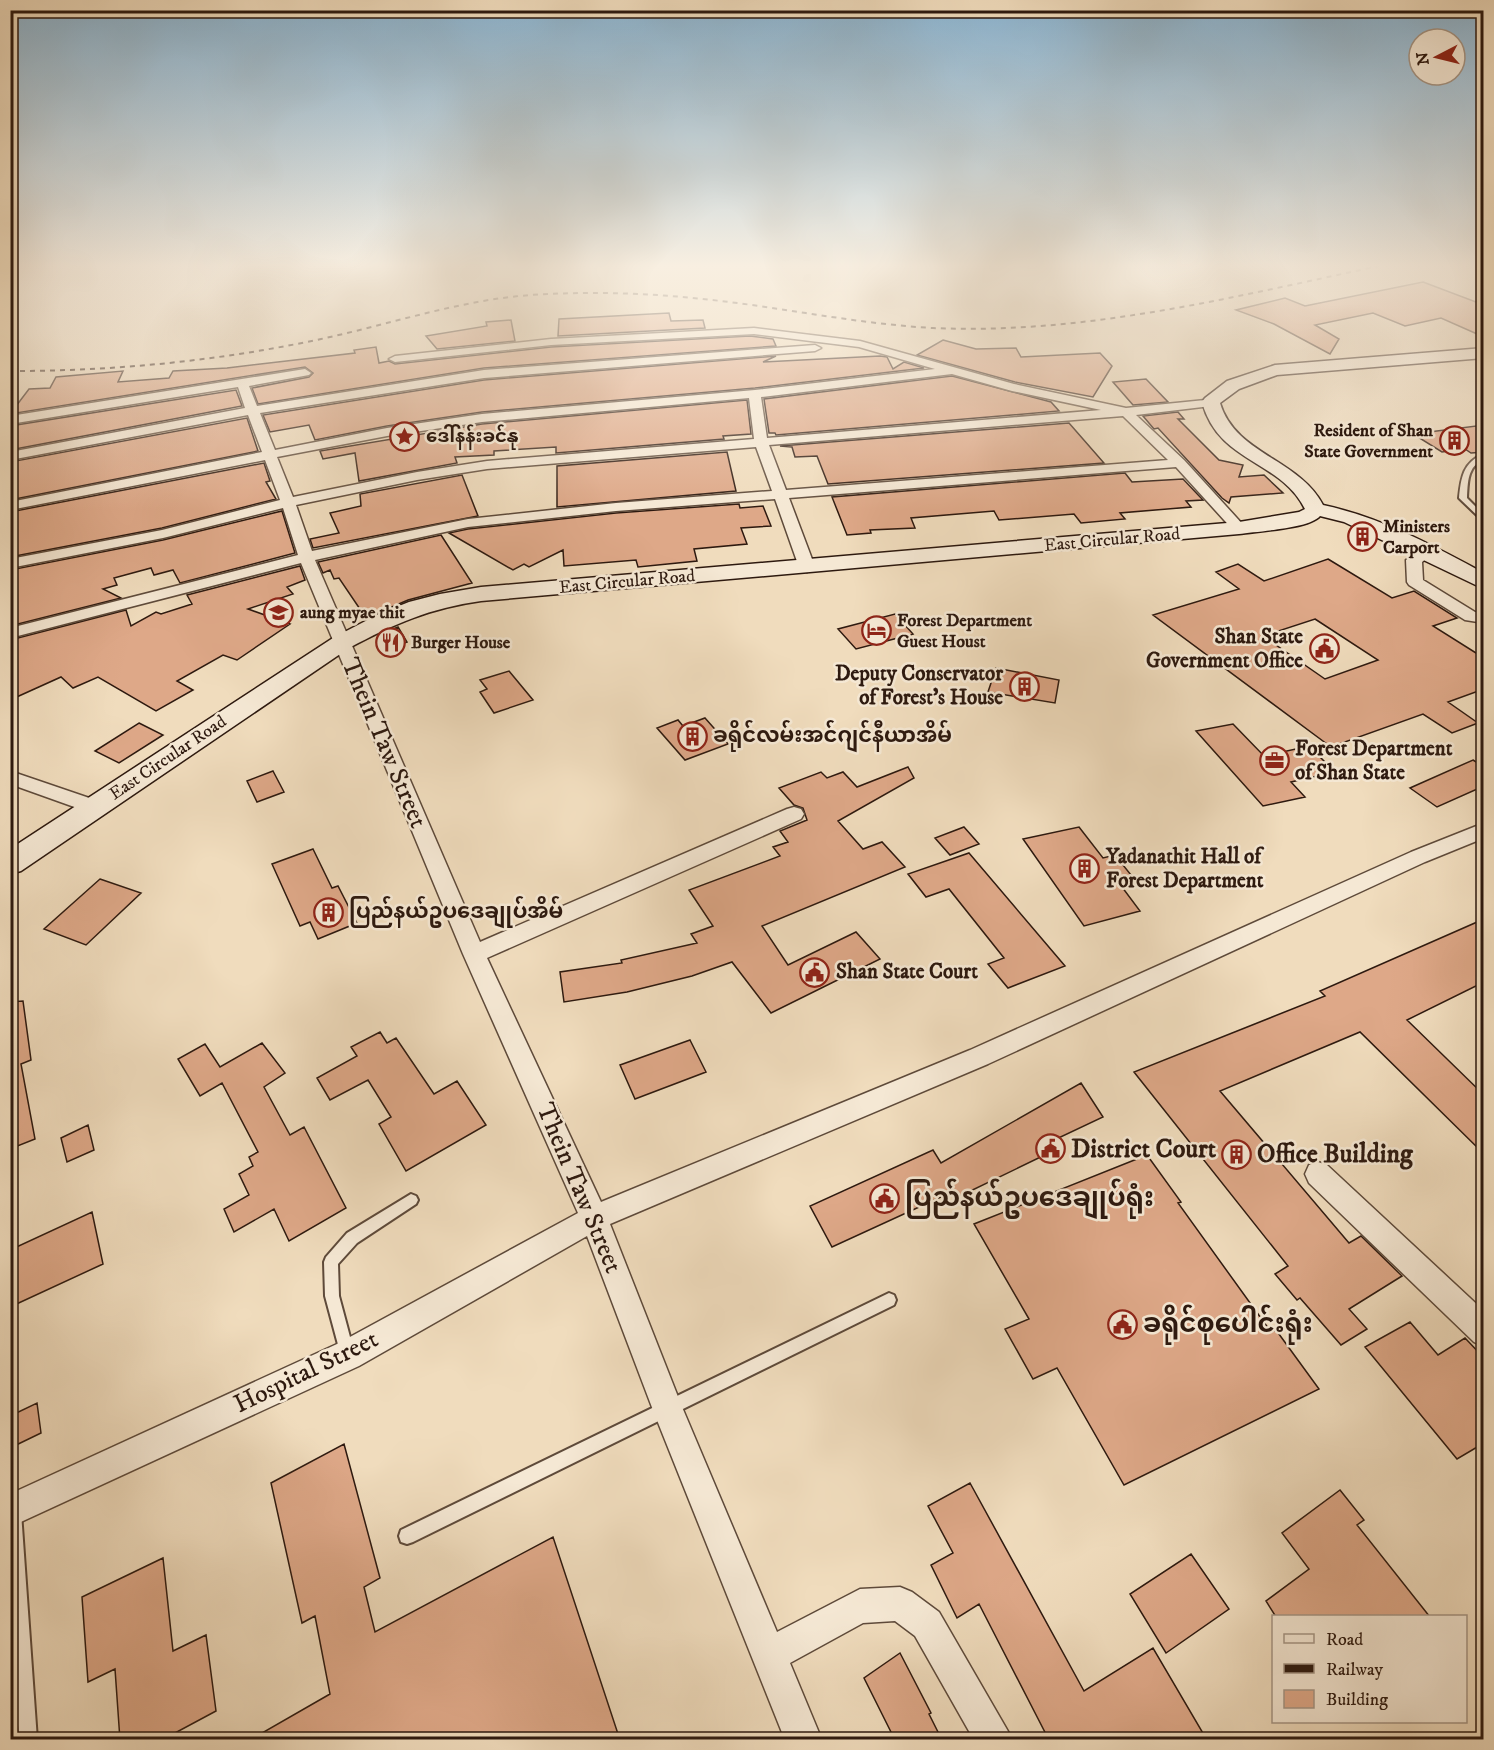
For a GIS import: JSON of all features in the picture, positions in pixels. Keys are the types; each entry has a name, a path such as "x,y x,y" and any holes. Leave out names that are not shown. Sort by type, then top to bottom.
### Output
{"street":[{"path":"484,374 486,348"},
{"path":"395,359 490,348"},
{"path":"10,456 252,410 484,374 814,348"},
{"path":"873,348 1012,387 1126,412 1179,463 1239,528"},
{"path":"10,564 163,534 288,502 417,476 487,465 1126,412 1211,402 1233,385 1275,370 1484,353"},
{"path":"10,506 387,432 482,418 755,394 954,370"},
{"path":"10,420 305,373"},
{"name":"Thein Taw Street","path":"242,384 341,643 474,954 594,1218 668,1410 804,1740"},
{"path":"755,394 761,441 807,567"},
{"path":"1211,402 1212,411 1231,438 1297,484 1312,499 1315,509 1352,517 1484,582"},
{"path":"10,633 306,556 468,523 616,507 1179,463"},
{"name":"East Circular Road","path":"10,864 341,643 394,616 443,599 1239,528 1303,518 1311,515 1315,509"},
{"path":"1426,552 1414,560 1415,582 1471,616 1484,618"},
{"path":"10,777 94,807"},
{"path":"474,954 794,814"},
{"name":"Hospital Street","path":"12,1511 348,1355 594,1218 979,1057 1418,857 1484,830"},
{"path":"1318,1174 1484,1332"},
{"path":"769,1655 860,1606 900,1604 927,1624 995,1740"}],"lane":[{"path":"1484,456 1470,464 1465,471 1463,498 1484,520"},
{"path":"348,1355 332,1296 331,1262 352,1238 411,1200"},
{"path":"407,1536 889,1300"},
{"path":"12,1511 28,1740"}],"building":[{"path":"371,348 376,348 379,363 389,361 395,364 545,348 754,348 484,368 258,404 252,388 309,377 313,373 305,367 10,414 29,389 50,388 56,377 123,371 118,382 169,378 173,371 227,368 355,353 354,350"},
{"path":"930,348 1016,348 1021,357 1100,353 1112,366 1093,397 1015,382 917,355"},
{"path":"1318,348 1334,348 1330,354"},
{"path":"776,356 763,362 880,356 887,357 893,369 904,362 924,368 755,388 482,412 387,426 315,440 309,425 270,432 263,415 484,380"},
{"path":"952,376 1051,402 1059,411 776,435 769,433 764,399"},
{"path":"1146,379 1168,402 1133,405 1113,382"},
{"path":"236,390 242,406 10,450 10,426"},
{"path":"747,400 751,434 723,436 724,439 556,453 556,447 494,451 494,455 455,457 457,463 359,481 355,453 323,459 320,451 482,424"},
{"path":"1178,412 1184,419 1178,419 1219,460 1243,465 1239,477 1264,475 1283,493 1231,497 1229,503 1222,498 1158,428 1154,429 1143,416"},
{"path":"247,418 258,451 10,500 10,462"},
{"path":"1069,423 1104,463 828,484 817,456 795,457 792,447 780,446"},
{"name":"Resident of Shan State Government","path":"1484,425 1484,452 1471,453 1465,449 1442,452 1413,434"},
{"path":"727,452 736,491 557,507 557,466"},
{"path":"264,463 270,481 266,482 276,499 162,528 10,557 10,512"},
{"path":"1125,473 1132,482 1183,479 1203,500 1186,501 1191,507 1120,513 1125,519 1081,523 1074,514 999,520 994,511 911,518 915,528 870,530 871,533 847,535 832,497"},
{"path":"462,475 478,516 313,548 310,539 339,533 330,513 361,506 360,494"},
{"path":"739,504 740,508 763,506 771,526 741,528 747,544 694,549 697,561 638,567 636,560 564,566 563,550 529,567 524,564 513,570 449,533 616,513"},
{"path":"282,511 295,553 180,583 173,570 154,575 151,568 114,578 117,585 103,589 121,598 10,626 10,570 163,540"},
{"path":"441,535 472,583 408,600 366,618 339,578 334,579 330,570 323,573 318,562"},
{"name":"Shan State Government Office","path":"1328,559 1392,598 1414,591 1457,618 1433,626 1484,658 1484,689 1448,702 1478,723 1452,733 1423,714 1331,747 1153,615 1239,589 1216,572 1238,564 1264,581","holes":["1315,619 1378,660 1325,679 1263,636"]},
{"path":"300,566 305,580 287,587 293,594 248,609 290,624 237,660 223,655 177,681 193,690 156,711 98,677 73,688 61,677 10,700 10,640 126,610 131,626 156,612 161,614 192,604 187,595"},
{"name":"Forest Department Guest Houst","path":"895,614 913,634 856,649 838,629"},
{"path":"398,627 407,642 388,648 379,635"},
{"name":"Deputy Conservator of Forest's House","path":"996,668 1059,680 1055,703 988,692"},
{"path":"509,671 533,700 494,713 480,692 487,689 480,680"},
{"name":"ခရိုင်လမ်းအင်ဂျင်နီယာအိမ်","path":"705,718 728,744 685,760 657,728 678,720 683,726"},
{"path":"139,723 163,735 119,763 95,751"},
{"name":"Forest Department of Shan State","path":"1233,724 1264,756 1309,746 1335,772 1291,782 1305,797 1263,806 1196,731"},
{"path":"1473,760 1484,767 1484,786 1437,807 1410,788"},
{"path":"908,767 914,778 838,821 863,849 882,842 905,867 762,926 788,965 856,932 880,959 771,1013 732,962 692,976 627,992 564,1002 560,972 622,963 621,960 697,943 691,934 713,926 689,890 780,856 773,847 788,842 780,831 807,820 803,808 794,805 779,788 821,772 827,778 843,772 857,787"},
{"path":"273,771 284,792 257,802 247,781"},
{"path":"964,827 979,844 950,855 935,838"},
{"name":"Yadanathit Hall of Forest Department","path":"1079,827 1103,858 1115,855 1135,880 1119,883 1140,911 1084,926 1023,839"},
{"path":"313,849 332,888 338,886 357,923 318,939 310,922 300,926 272,864"},
{"path":"969,853 1065,966 1008,988 988,964 1004,958 949,889 926,897 908,874"},
{"path":"100,879 141,893 86,945 44,929"},
{"path":"1484,919 1484,982 1407,1020 1484,1095 1484,1154 1360,1032 1220,1091 1349,1243 1361,1236 1402,1276 1349,1309 1367,1329 1341,1345 1300,1298 1297,1300 1275,1274 1288,1266 1134,1072 1325,996 1320,991"},
{"path":"23,1001 31,1060 21,1064 35,1139 10,1149 10,1002"},
{"path":"380,1032 387,1043 396,1038 434,1094 457,1081 486,1125 406,1171 379,1124 391,1117 368,1080 330,1100 317,1078 357,1056 351,1047"},
{"path":"690,1040 706,1072 635,1099 620,1065"},
{"path":"262,1043 285,1073 264,1087 290,1135 304,1127 346,1208 289,1241 274,1209 234,1232 224,1209 249,1195 239,1174 253,1166 249,1157 258,1152 222,1083 200,1096 178,1059 205,1044 220,1067"},
{"path":"1081,1083 1103,1117 1052,1141 1051,1152 958,1197 954,1191 832,1247 810,1206 933,1150 941,1163"},
{"path":"88,1125 94,1150 67,1162 61,1138"},
{"name":"ခရိုင်စုပေါင်းရုံး","path":"1147,1155 1181,1202 1178,1203 1271,1332 1276,1330 1319,1389 1124,1485 1057,1368 1033,1379 1005,1329 1029,1319 974,1224"},
{"path":"92,1212 103,1264 10,1307 10,1250"},
{"path":"1410,1322 1438,1355 1465,1338 1484,1358 1484,1443 1457,1459 1365,1347"},
{"path":"37,1403 41,1433 10,1448 10,1416"},
{"path":"344,1444 380,1578 364,1587 375,1632 553,1537 620,1740 250,1740 330,1694 315,1616 302,1623 271,1483"},
{"path":"970,1483 1084,1691 1153,1648 1207,1740 1049,1740 979,1604 957,1618 931,1565 953,1553 928,1506"},
{"path":"1340,1490 1364,1520 1357,1525 1428,1615 1275,1615 1266,1601 1309,1569 1282,1533"},
{"path":"1191,1554 1229,1609 1166,1653 1130,1594"},
{"path":"163,1558 173,1651 206,1635 216,1711 162,1740 120,1740 115,1669 88,1682 82,1597"},
{"path":"900,1653 931,1713 929,1714 942,1740 895,1740 864,1678"}],"railway":[{"path":"10,371 127,367 205,359 278,348"}],"place":[{"name":"ဒေါ်နန်းခင်နု","path":"405,437"},
{"name":"Resident of Shan State Government","path":"1454,441"},
{"name":"Ministers Carport","path":"1362,537"},
{"name":"aung myae thit","path":"279,613"},
{"name":"Forest Department Guest Houst","path":"876,631"},
{"name":"Burger House","path":"390,643"},
{"name":"Shan State Government Office","path":"1324,649"},
{"name":"Deputy Conservator of Forest's House","path":"1024,686"},
{"name":"ခရိုင်လမ်းအင်ဂျင်နီယာအိမ်","path":"692,736"},
{"name":"Forest Department of Shan State","path":"1274,761"},
{"name":"Yadanathit Hall of Forest Department","path":"1085,869"},
{"name":"ပြည်နယ်ဥပဒေချုပ်အိမ်","path":"328,912"},
{"name":"Shan State Court","path":"815,972"},
{"name":"District Court","path":"1050,1149"},
{"name":"Office Building","path":"1236,1154"},
{"name":"ပြည်နယ်ဥပဒေချုပ်ရုံး","path":"884,1198"},
{"name":"ခရိုင်စုပေါင်းရုံး","path":"1122,1324"}]}
